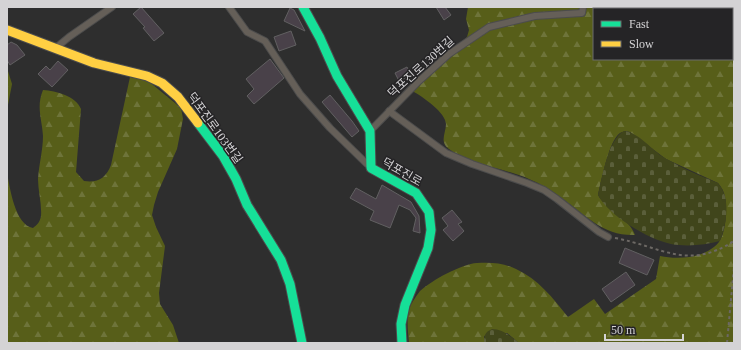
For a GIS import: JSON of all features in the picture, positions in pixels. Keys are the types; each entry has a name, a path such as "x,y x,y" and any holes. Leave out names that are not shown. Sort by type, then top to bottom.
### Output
{"street":[{"name":"덕포진로","path":"303,7 320,38 337,76 370,131 372,168 419,195 429,211 431,222 431,241 408,296 401,324 402,343"},
{"name":"덕포진로103번길","path":"7,30 94,63 147,76 162,83 178,96 223,156 236,179 247,205 281,260 290,284 302,343"}],"lane":[{"path":"55,49 69,37 112,7"},
{"path":"229,7 247,32 265,41 300,94 330,128 372,168"},
{"name":"덕포진로130번길","path":"370,131 419,81 449,54 488,27 535,16 582,13 583,7"},
{"path":"389,111 446,152 472,164 527,182 544,190 599,232 608,236"}],"path":[{"path":"608,236 651,247 667,254 689,256 700,256 734,240"},
{"path":"727,343 734,267"}],"green space":[{"path":"468,7 592,7 593,60 733,60 733,8 682,8 734,7 734,343 519,343 507,333 484,336 484,343 409,343 408,316 411,305 417,294 432,282 463,266 477,263 497,263 507,265 531,278 551,296 568,317 594,299 605,314 656,279 660,256 684,258 707,252 719,242 725,224 725,197 723,190 718,183 666,159 630,132 625,131 620,133 612,144 598,195 607,206 628,224 635,235 604,229 555,193 538,183 519,175 477,163 449,149 444,143 445,120 438,110 414,92 413,86 467,37 469,30 466,19"},
{"path":"7,68 12,84 7,110"},
{"path":"130,77 147,80 181,108 183,119 177,149 158,192 152,215 165,246 159,293 160,304 173,325 179,343 7,343 7,173 14,205 22,220 33,228 40,220 41,216 38,179 43,141 40,102 43,90 65,95 75,101 81,109 76,172 84,181 93,181 101,179 107,173 111,165"},
{"path":"624,131 635,135 671,162 718,183 725,196 726,203 726,219 720,241 690,245 671,244 651,237 630,226 603,203 598,195 606,160 618,135"},
{"path":"492,329 496,329 509,335 519,343 484,343 485,334"}],"building":[{"path":"141,7 164,33 154,41 143,28 145,27 133,14"},
{"path":"436,7 445,7 451,15 444,20"},
{"path":"290,8 294,10 305,31 284,21"},
{"path":"291,31 296,45 279,51 274,37"},
{"path":"11,42 17,45 25,55 10,65 7,60 7,45"},
{"path":"270,59 284,78 254,104 247,96 254,89 246,79"},
{"path":"58,61 68,70 52,87 38,74 46,66 50,70"},
{"path":"407,67 411,75 399,81 395,73"},
{"path":"330,95 359,131 352,137 322,102"},
{"path":"382,185 411,202 419,216 420,233 413,231 416,218 410,210 399,205 390,228 370,220 374,211 350,198 356,188 376,199"},
{"path":"452,210 462,222 458,224 464,231 453,241 443,230 448,226 442,218"},
{"path":"625,248 654,260 647,275 619,263"},
{"path":"626,272 635,285 611,302 602,289"}],"traffic: fast":[{"path":"303,7 320,38 337,76 370,131 371,168 416,193 429,212 431,230 428,248 405,305 401,324 402,343"},
{"path":"198,123 223,156 236,179 247,205 281,260 290,284 302,343"}],"traffic: slow":[{"path":"7,30 94,63 147,76 162,83 178,97 198,123"}]}
